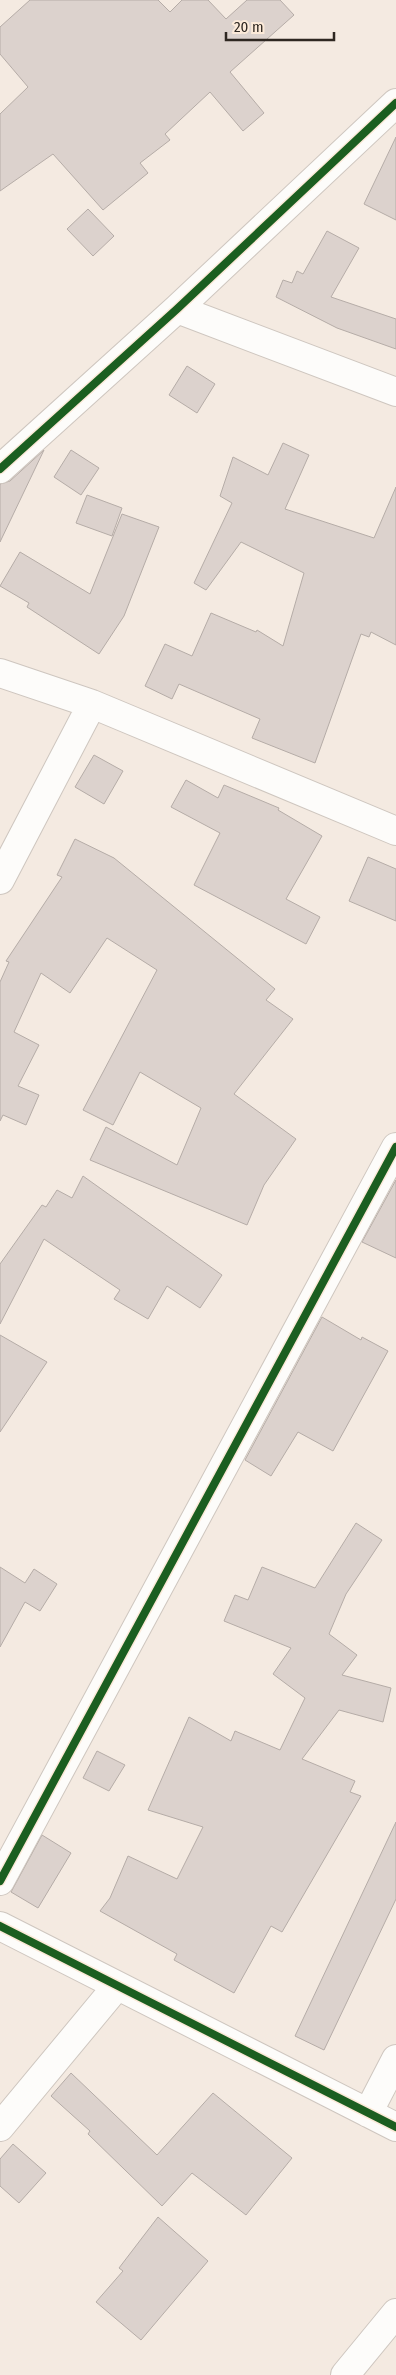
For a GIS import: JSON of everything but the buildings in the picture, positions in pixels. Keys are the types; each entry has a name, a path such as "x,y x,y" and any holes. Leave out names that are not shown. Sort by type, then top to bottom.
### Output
{"street":[{"path":"0,468 177,309 396,103"},
{"path":"177,309 396,392"},
{"path":"0,672 92,704 396,831"},
{"path":"0,880 92,704"},
{"path":"0,1881 396,1147"},
{"path":"0,1926 396,2127"},
{"path":"0,2127 117,1986"},
{"path":"368,2113 396,2059"},
{"path":"345,2375 396,2313"}],"cycle path":[{"path":"0,469 177,309 396,103"},
{"path":"0,1881 396,1147"},
{"path":"0,1926 396,2127"}]}
